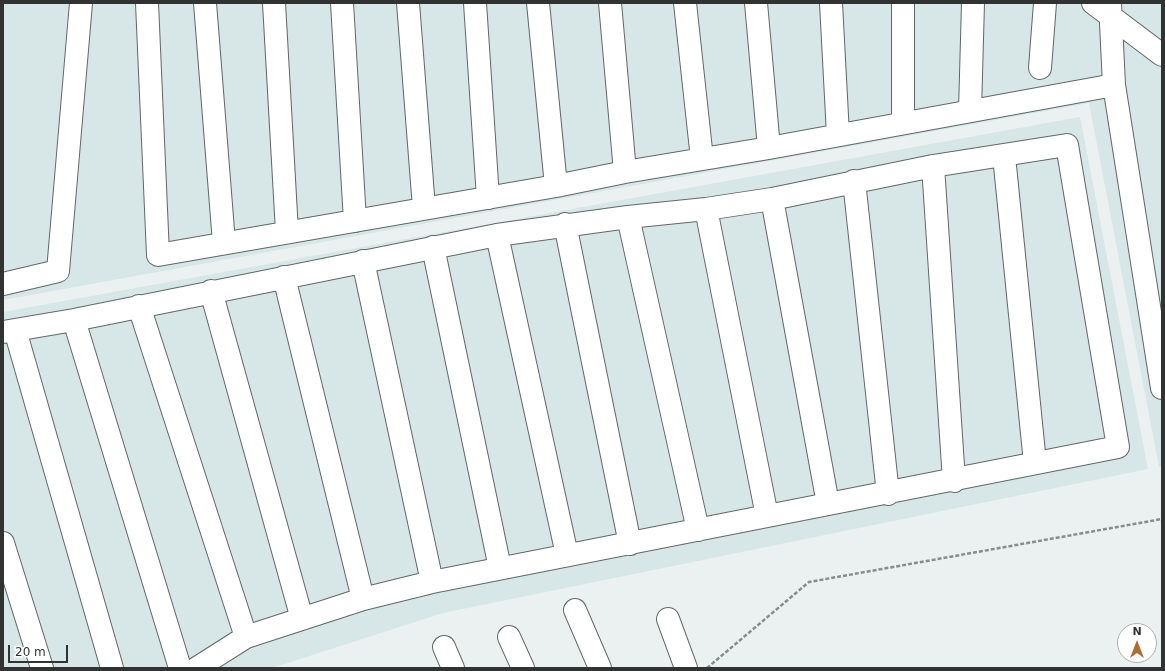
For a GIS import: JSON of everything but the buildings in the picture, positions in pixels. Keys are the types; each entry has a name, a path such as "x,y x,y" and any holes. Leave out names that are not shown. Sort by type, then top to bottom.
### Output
{"lane":[{"path":"3,284 58,271 81,3"},
{"path":"147,3 158,255 556,186 625,172 769,148 1114,85"},
{"path":"206,3 224,243"},
{"path":"274,3 287,232"},
{"path":"342,3 355,221"},
{"path":"408,3 424,208"},
{"path":"475,3 488,198"},
{"path":"538,3 556,186"},
{"path":"610,3 625,172"},
{"path":"685,3 702,159"},
{"path":"756,3 769,148"},
{"path":"831,3 838,135"},
{"path":"903,3 903,123"},
{"path":"970,111 973,3"},
{"path":"1040,68 1045,3"},
{"path":"1093,3 1110,9 1162,55"},
{"path":"1110,9 1114,85 1162,388"},
{"path":"112,668 9,331 74,320 497,234 565,224 706,209 772,199 854,181 934,166 1067,145 1118,448 432,582 363,599 246,637 197,668"},
{"path":"1004,156 1035,463"},
{"path":"934,166 954,481"},
{"path":"854,181 888,494"},
{"path":"772,199 828,504"},
{"path":"706,209 767,516"},
{"path":"628,217 698,530"},
{"path":"565,224 630,544"},
{"path":"497,234 567,555"},
{"path":"433,247 500,568"},
{"path":"363,261 432,582"},
{"path":"284,277 363,599"},
{"path":"211,291 302,619"},
{"path":"140,306 246,637"},
{"path":"74,320 180,668"},
{"path":"3,543 42,668"},
{"path":"575,610 600,668"},
{"path":"668,619 686,668"},
{"path":"509,637 523,668"},
{"path":"444,647 453,668"}],"path":[{"path":"707,668 809,582 1162,519"}],"shaded area":[{"path":"3,3 1162,3 1162,466 1159,467 1089,103 3,300"},
{"path":"1080,117 1148,469 443,613 272,668 3,668 3,312"}]}
